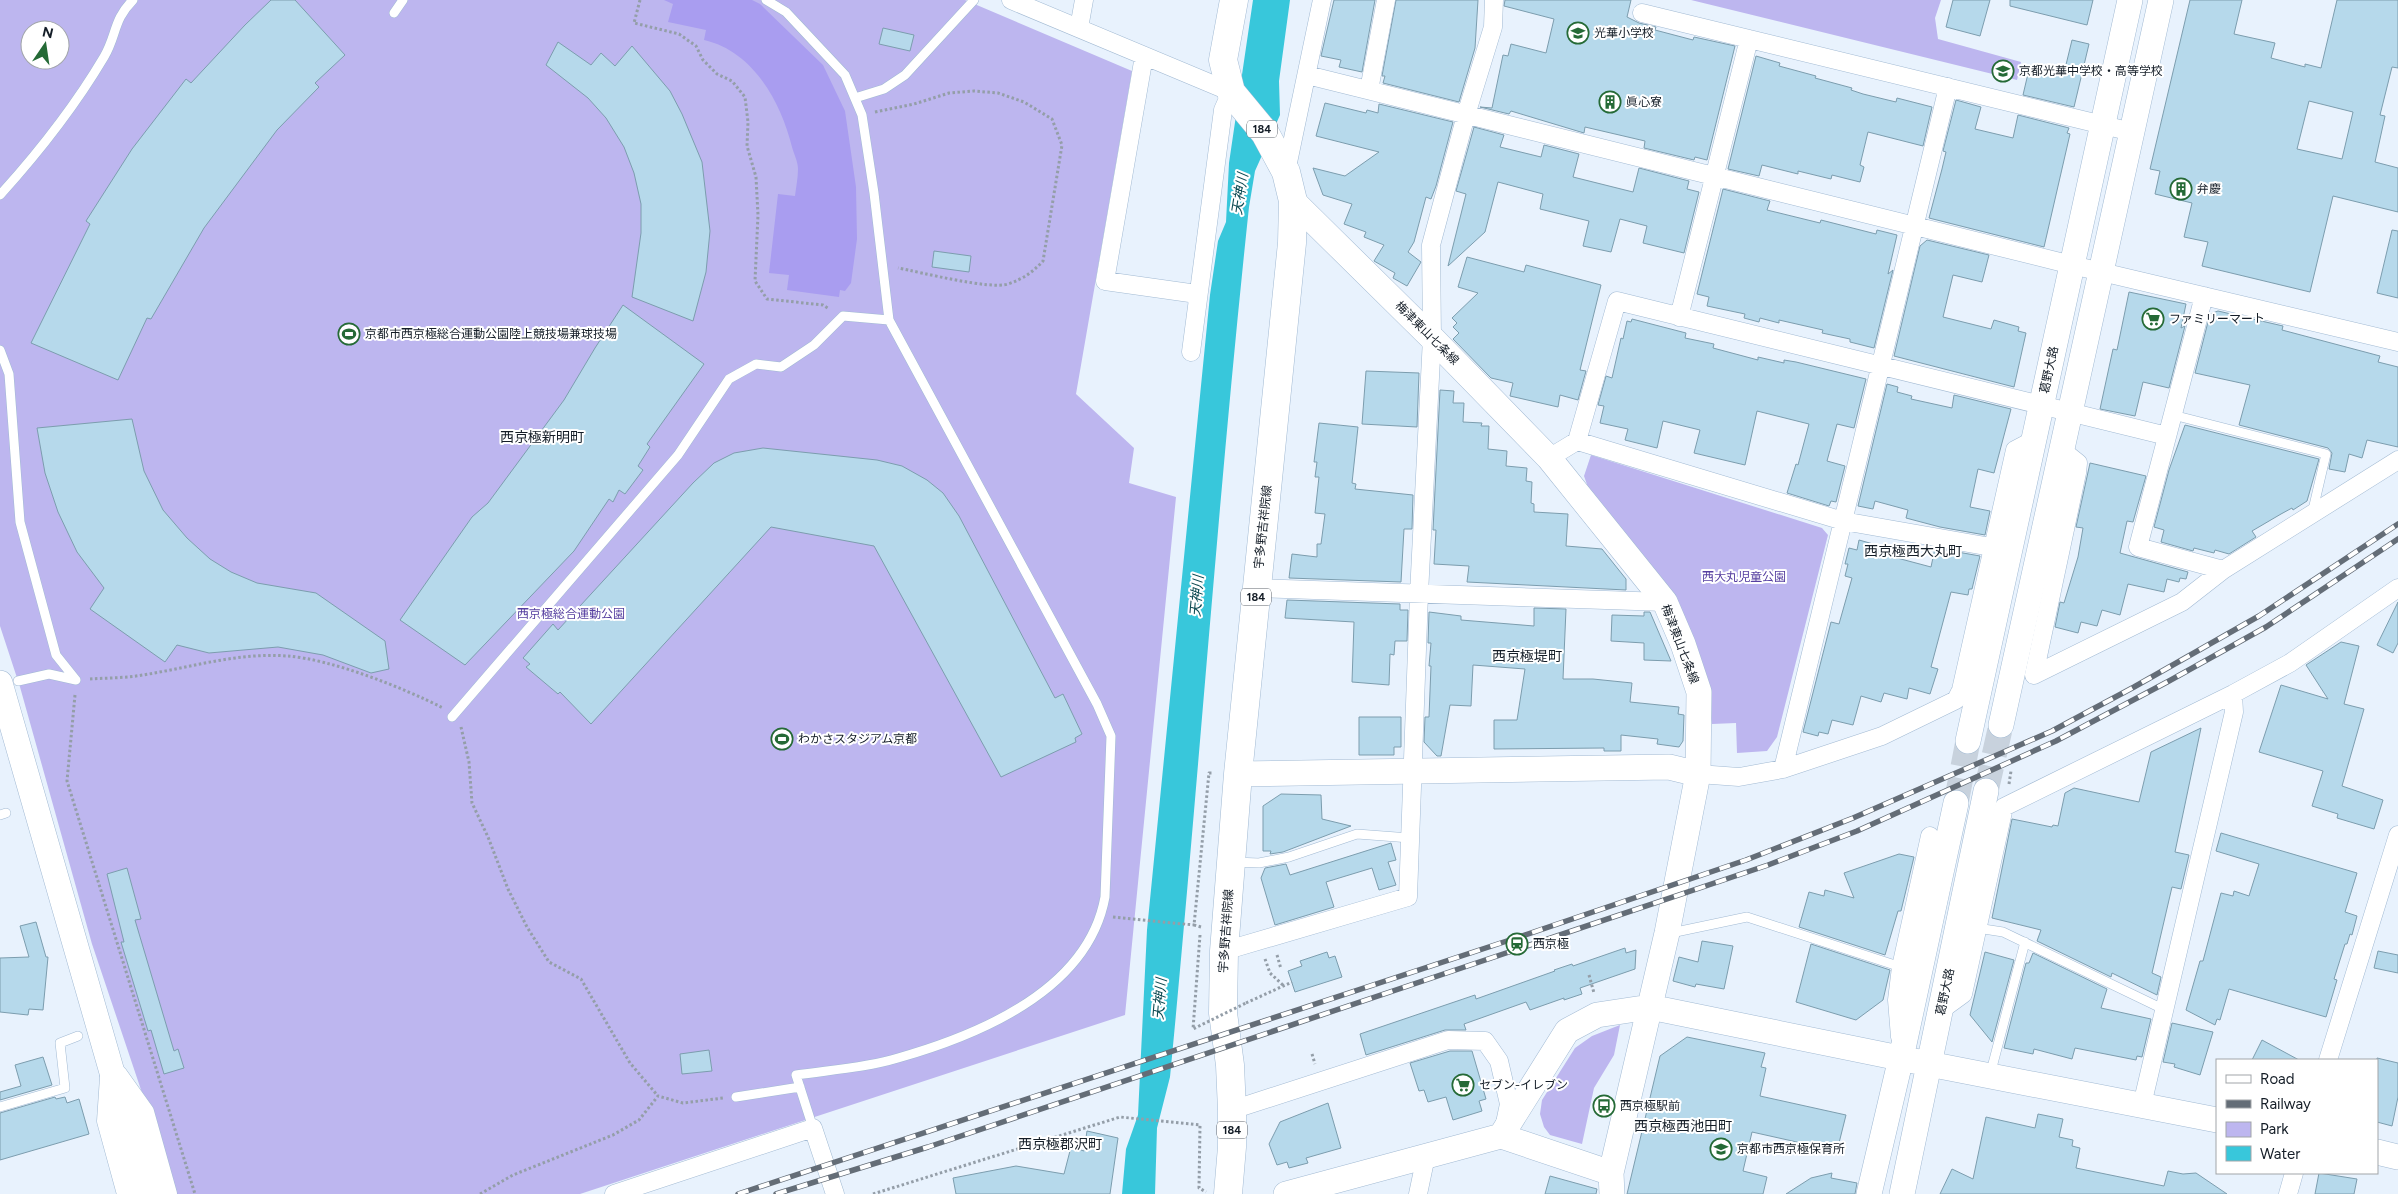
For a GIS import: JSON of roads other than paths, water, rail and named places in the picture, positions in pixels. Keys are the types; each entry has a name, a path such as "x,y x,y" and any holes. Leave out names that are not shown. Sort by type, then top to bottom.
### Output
{"main road":[{"name":"宇多野吉祥院線","path":"1228,1194 1232,1147 1232,1110 1230,1065 1223,1013 1224,951 1232,862 1226,773 1257,588 1292,243 1293,201 1286,172 1265,132 1230,92 1223,60 1234,0"}],"street":[{"path":"1079,28 1084,0"},
{"path":"1286,172 1322,0"},
{"path":"1369,90 1386,0"},
{"path":"1224,951 1408,897 1419,594 1432,338 1431,246 1466,115 1493,27 1494,0"},
{"name":"葛野大路","path":"1968,741 2130,0"},
{"path":"2001,725 2063,452 2161,0"},
{"path":"1020,2 1230,92 1222,110 1191,352"},
{"path":"1642,13 2132,132"},
{"path":"1679,317 1749,38"},
{"path":"1144,56 1106,281 1198,294"},
{"path":"1307,75 2072,265 2398,342"},
{"path":"1783,769 1948,87"},
{"name":"梅津東山七条線","path":"1293,201 1432,338 1549,458 1665,602 1683,644 1698,692 1698,774 1612,1184"},
{"path":"2204,296 2138,547 2223,570"},
{"path":"1549,458 1577,442 1617,301 2167,436"},
{"path":"1226,773 1669,767 1698,774 1739,777 1783,769 1882,736 1956,700 1961,690 1991,547 2015,450 2034,440"},
{"path":"1577,442 1843,521 1991,547"},
{"path":"2063,452 2078,463 2077,472 2034,675 2182,602 2223,570 2398,460"},
{"path":"1257,588 1665,602"},
{"path":"1941,1010 1963,994 2004,807 2233,694 2290,663 2398,588"},
{"path":"9,682 110,1064 147,1194"},
{"path":"2142,1106 2234,712 2233,694"},
{"name":"葛野大路","path":"1902,1194 1986,791"},
{"path":"1869,1194 1901,1058 1956,803"},
{"path":"2328,1059 2398,835"},
{"path":"1901,1058 1897,1000 1901,966 1930,836"},
{"path":"1501,1136 1566,1032 1597,1015 1650,1007 2216,1120"},
{"path":"1232,1110 1448,1040 1485,1041 1499,1061 1510,1104 1501,1136"},
{"path":"110,1064 106,1121 126,1194"},
{"path":"110,1064 145,1112 168,1194"},
{"path":"614,1194 813,1128 835,1194"},
{"path":"1286,1194 1501,1136 1612,1184"},
{"path":"2378,1152 2398,1157"},
{"path":"1418,1194 1426,1156"},
{"path":"2288,1194 2294,1174"}],"lane":[{"path":"0,195 52,132 105,56 121,12 134,0"},
{"path":"394,13 402,0"},
{"path":"766,0 786,12 845,75 862,116 889,320 1097,704 1111,736 1105,897 1102,915 1089,944 1069,970 1022,1006 961,1038 896,1059 796,1075 813,1128"},
{"path":"855,98 884,89 905,75 974,0"},
{"path":"452,717 678,455 729,379 756,364 781,367 814,345 843,316 889,320"},
{"path":"0,350 10,374 20,522 56,655 76,680 49,674 9,682"},
{"path":"2173,415 2326,454 2312,514"},
{"path":"1232,862 1259,863 1289,857 1356,834 1410,838"},
{"path":"1666,933 1747,917 1901,966"},
{"path":"1977,928 2003,932 2164,1009"},
{"path":"1990,1076 2025,942"},
{"path":"0,1107 66,1088 60,1043 78,1036"},
{"path":"736,1097 800,1087"}],"water":[{"name":"天神川","path":"1253,0 1290,0 1279,81 1280,115 1255,171 1249,207 1170,1077 1157,1128 1155,1194 1122,1194 1126,1149 1138,1115 1147,930 1210,295 1218,241 1226,222 1229,163"}],"tunnel":[{"path":"1986,791 2001,725"},
{"path":"1956,803 1968,741"}],"railway":[{"path":"738,1194 1516,938 1746,860 1853,818 2052,731 2134,687 2259,616 2398,524"},
{"path":"776,1194 928,1147 1518,949 1768,865 1857,831 2056,741 2169,681 2266,627 2398,539"}],"place":[{"name":"光華小学校","path":"1578,33"},
{"name":"京都光華中学校・高等学校","path":"2003,71"},
{"name":"眞心寮","path":"1610,102"},
{"name":"弁慶","path":"2181,189"},
{"name":"ファミリーマート","path":"2153,319"},
{"name":"京都市西京極総合運動公園陸上競技場兼球技場","path":"349,334"},
{"name":"わかさスタジアム京都","path":"782,739"},
{"name":"西京極","path":"1517,944"},
{"name":"セブン-イレブン","path":"1463,1085"},
{"name":"西京極駅前","path":"1604,1106"},
{"name":"京都市西京極保育所","path":"1721,1149"}],"district":[{"name":"西京極新明町","path":"542,437"},
{"name":"西京極西大丸町","path":"1913,551"},
{"name":"西京極堤町","path":"1527,656"},
{"name":"西京極西池田町","path":"1683,1126"},
{"name":"西京極郡沢町","path":"1060,1144"}],"park label":[{"name":"西大丸児童公園","path":"1744,577"},
{"name":"西京極総合運動公園","path":"571,614"}]}
